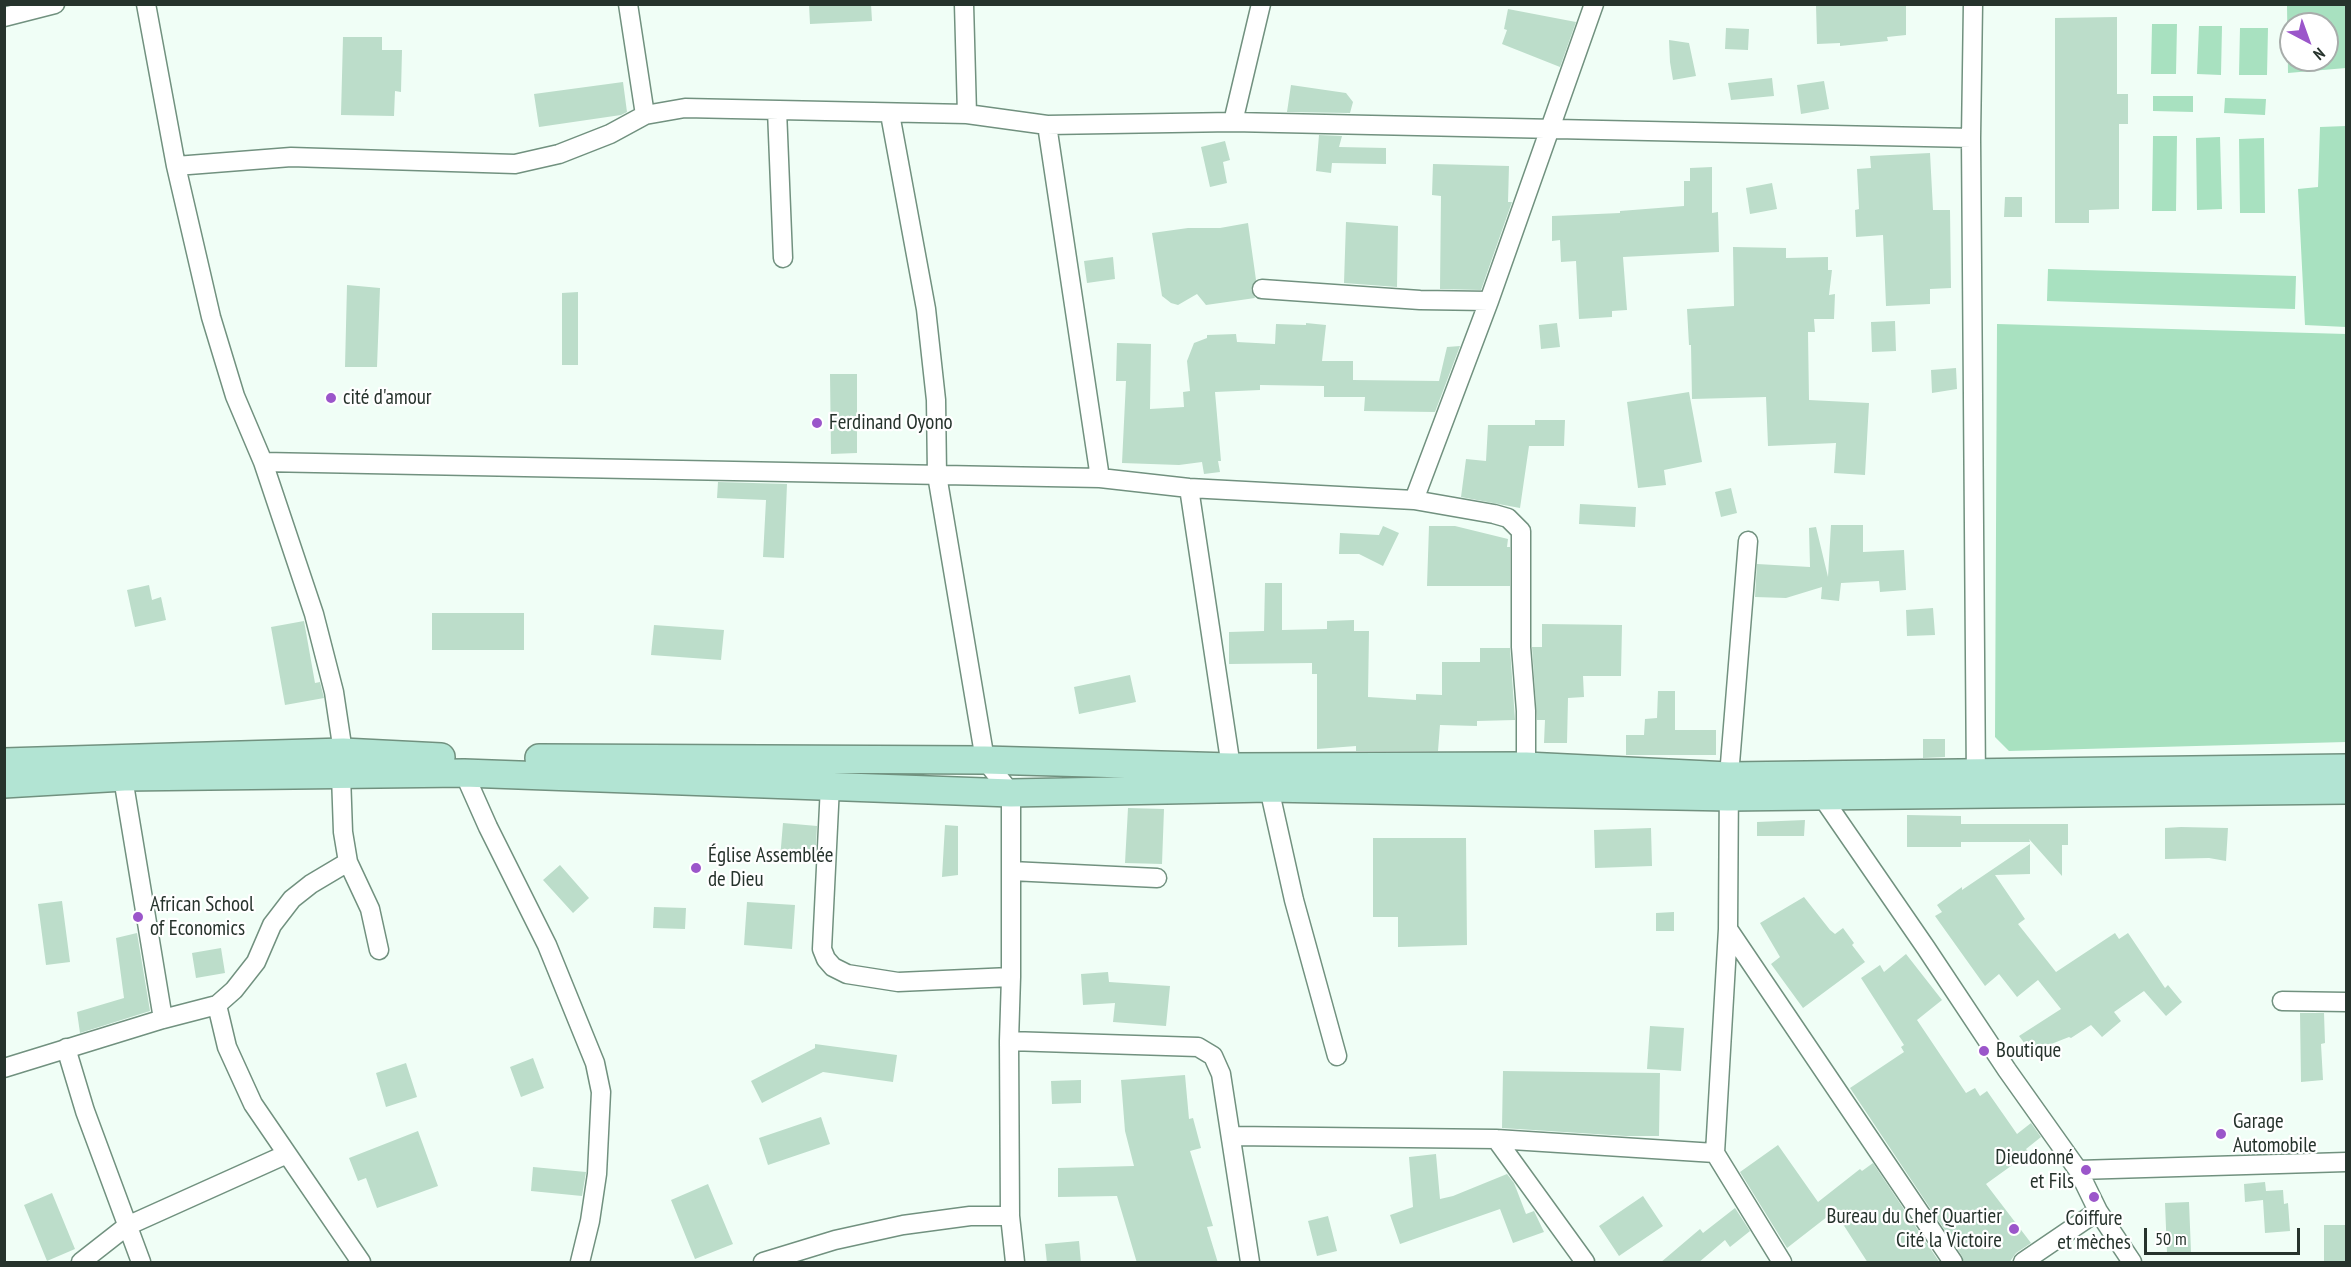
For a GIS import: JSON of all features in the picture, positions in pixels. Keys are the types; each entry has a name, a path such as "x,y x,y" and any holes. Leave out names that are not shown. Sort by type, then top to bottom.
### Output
{"main road":[{"path":"4,784 228,757 464,773 985,760 1231,767 1526,766 1820,795 1976,784 2346,768"},
{"path":"342,764 465,758 643,768 830,786 1011,793 1269,788 1976,784 2346,790"},
{"path":"4,762 122,768"}],"street":[{"path":"4,16 55,4"},
{"path":"146,4 176,166 211,317 235,396 263,462 314,614 334,692 342,764 343,832 348,862 370,909 379,950"},
{"path":"628,4 645,115"},
{"path":"964,4 967,114"},
{"path":"1233,122 1261,4"},
{"path":"1414,500 1489,301 1594,4"},
{"path":"1973,4 1971,138 1976,784"},
{"path":"176,166 291,158 515,165 559,154 610,134 645,115 685,108 967,114 1047,125 1233,122 1971,138"},
{"path":"777,110 783,258"},
{"path":"890,114 926,309 936,399 937,475 985,760 1011,793 1010,1216 1015,1263"},
{"path":"1047,125 1100,478"},
{"path":"1262,288 1420,300 1489,301"},
{"path":"263,462 1100,478 1189,488 1414,500 1494,514 1508,518 1521,531 1521,647 1526,711 1526,766"},
{"path":"1189,488 1231,767"},
{"path":"1748,541 1729,786 1728,929 1715,1153 1782,1263"},
{"path":"122,768 163,1019"},
{"path":"464,773 488,827 547,945 595,1063 601,1092 598,1155 590,1221 580,1263"},
{"path":"830,786 822,949 826,959 833,967 848,974 898,982 1011,978"},
{"path":"1269,788 1294,900 1337,1056"},
{"path":"1820,795 2007,1070 2078,1170 2098,1211 2132,1263"},
{"path":"4,1068 163,1019 217,1005 234,990 256,962 272,925 292,898 348,862"},
{"path":"1011,871 1157,878"},
{"path":"1728,929 1953,1263"},
{"path":"2282,1001 2346,1002"},
{"path":"217,1005 227,1047 253,1104 361,1263"},
{"path":"1009,1041 1198,1047 1213,1056 1221,1074 1250,1263"},
{"path":"66,1048 85,1111 141,1263"},
{"path":"1232,1136 1496,1139 1715,1153"},
{"path":"1496,1139 1579,1261"},
{"path":"81,1263 127,1226 287,1154"},
{"path":"2078,1170 2346,1162"},
{"path":"2023,1263 2098,1211"},
{"path":"763,1263 835,1240 903,1226 970,1216 1010,1216"}],"green space":[{"path":"2287,5 2346,5 2346,68 2339,69 2339,12 2287,12"},
{"path":"2152,24 2177,24 2176,74 2151,74"},
{"path":"2199,26 2222,26 2221,75 2197,74"},
{"path":"2240,28 2268,28 2267,75 2239,75"},
{"path":"2153,96 2193,96 2193,112 2153,111"},
{"path":"2225,98 2266,99 2265,115 2224,113"},
{"path":"2346,126 2346,327 2305,325 2298,189 2318,187 2320,127"},
{"path":"2153,136 2177,136 2176,211 2152,211"},
{"path":"2220,137 2222,209 2197,210 2196,138"},
{"path":"2264,138 2265,213 2240,213 2239,139"},
{"path":"2048,269 2296,276 2295,309 2047,301"},
{"path":"1997,324 2346,334 2346,742 2009,751 1995,737"}],"building":[{"path":"809,4 871,4 872,21 810,24"},
{"path":"1906,4 1906,35 1887,37 1888,41 1840,46 1840,43 1817,44 1816,5"},
{"path":"1508,9 1576,22 1560,67 1502,44 1507,30 1504,29"},
{"path":"2117,17 2117,94 2128,94 2128,124 2119,124 2119,209 2089,210 2089,223 2055,223 2055,18"},
{"path":"1726,28 1749,29 1748,50 1725,49"},
{"path":"343,37 382,37 382,50 402,50 401,92 395,91 394,116 341,115"},
{"path":"1669,40 1689,43 1696,76 1673,80"},
{"path":"1772,78 1774,96 1731,100 1728,83"},
{"path":"1824,81 1829,109 1801,114 1797,85"},
{"path":"623,82 627,112 621,115 539,127 534,94"},
{"path":"1291,85 1346,93 1353,102 1350,113 1287,112"},
{"path":"1319,135 1342,136 1339,147 1386,148 1386,164 1332,163 1331,173 1316,171"},
{"path":"1225,141 1230,160 1223,162 1227,183 1210,187 1201,147"},
{"path":"1930,153 1933,210 1950,210 1951,288 1930,289 1930,304 1886,306 1883,235 1856,237 1855,210 1859,209 1857,169 1871,168 1870,156"},
{"path":"1433,164 1509,166 1508,202 1512,202 1481,290 1440,289 1441,196 1432,195"},
{"path":"1712,167 1712,213 1718,212 1719,252 1623,257 1627,310 1612,311 1612,317 1579,319 1576,261 1561,262 1560,240 1552,241 1552,216 1620,213 1620,211 1684,206 1684,181 1690,181 1690,168"},
{"path":"1772,183 1777,209 1750,214 1746,188"},
{"path":"2005,197 2022,197 2022,217 2004,217"},
{"path":"1346,222 1398,226 1397,287 1344,283"},
{"path":"1248,223 1256,280 1251,289 1255,298 1206,305 1197,294 1178,305 1162,296 1152,233 1188,228 1220,228"},
{"path":"1733,247 1786,248 1786,258 1828,257 1828,270 1832,270 1829,295 1835,294 1834,319 1814,319 1815,332 1808,332 1809,400 1869,403 1865,475 1834,473 1836,443 1768,446 1766,397 1692,399 1691,345 1689,345 1687,309 1734,306"},
{"path":"1113,257 1115,279 1087,283 1084,261"},
{"path":"347,285 380,288 377,367 345,367"},
{"path":"578,292 578,365 562,365 562,293"},
{"path":"1895,321 1896,351 1872,352 1871,322"},
{"path":"1306,323 1326,325 1322,361 1353,361 1353,380 1439,381 1447,347 1460,346 1435,412 1364,411 1365,397 1324,397 1324,386 1260,385 1260,390 1215,392 1220,472 1204,474 1202,462 1179,465 1122,463 1126,381 1116,381 1117,343 1151,344 1150,409 1184,407 1183,392 1190,391 1187,361 1194,343 1207,338 1207,335 1236,334 1237,342 1275,344 1276,324 1306,325"},
{"path":"1557,323 1560,347 1541,349 1539,325"},
{"path":"1956,368 1957,389 1932,393 1931,370"},
{"path":"830,374 857,374 857,453 831,454"},
{"path":"1689,392 1702,462 1664,470 1666,485 1638,488 1627,402"},
{"path":"1535,420 1565,420 1564,446 1529,446 1520,508 1461,497 1466,459 1486,461 1488,425 1535,425"},
{"path":"718,482 787,484 784,558 763,557 766,500 717,498"},
{"path":"1731,488 1737,513 1721,517 1715,492"},
{"path":"1580,504 1636,507 1635,527 1579,524"},
{"path":"1831,525 1863,525 1863,552 1904,550 1906,590 1880,592 1879,581 1841,583 1839,601 1821,599 1822,587 1786,598 1755,597 1757,564 1810,567 1809,528 1816,527 1828,577"},
{"path":"1383,526 1399,533 1383,566 1359,554 1339,554 1340,533 1379,535"},
{"path":"1429,526 1455,526 1508,539 1510,586 1427,586"},
{"path":"1265,583 1282,583 1282,630 1327,629 1327,621 1354,620 1354,631 1369,631 1368,697 1416,700 1416,694 1442,695 1442,662 1480,662 1480,648 1510,648 1515,720 1477,721 1477,726 1440,725 1438,751 1356,751 1356,746 1317,749 1317,674 1312,674 1312,663 1229,664 1229,632 1264,631"},
{"path":"149,585 152,600 161,597 166,620 135,627 127,590"},
{"path":"1933,608 1935,635 1907,636 1906,610"},
{"path":"432,613 524,613 524,650 432,650"},
{"path":"304,621 315,683 320,682 324,698 285,705 271,627"},
{"path":"1542,624 1622,625 1621,676 1583,676 1584,697 1568,698 1567,743 1544,743 1545,720 1537,720 1532,647 1542,647"},
{"path":"654,625 724,630 721,660 651,655"},
{"path":"1130,675 1136,702 1079,714 1074,687"},
{"path":"1658,691 1675,691 1675,730 1716,730 1716,755 1626,755 1626,735 1644,735 1645,719 1657,718"},
{"path":"1923,739 1945,739 1945,757 1923,758"},
{"path":"1128,808 1164,809 1162,864 1125,863"},
{"path":"1907,815 1961,816 1961,824 2068,824 2068,845 2062,845 2062,876 2029,839 2030,842 1961,842 1961,847 1907,847"},
{"path":"1805,820 1804,836 1757,836 1757,822"},
{"path":"783,823 817,826 815,862 780,859"},
{"path":"945,825 958,826 958,875 942,877"},
{"path":"1651,828 1652,866 1595,868 1594,830"},
{"path":"2165,828 2228,828 2226,861 2209,858 2165,859"},
{"path":"1373,838 1466,838 1467,945 1398,947 1398,917 1373,917"},
{"path":"2030,844 2030,874 1995,875 2025,919 2018,924 2056,972 2115,933 2119,939 2128,933 2165,988 2168,985 2182,1002 2166,1016 2144,991 2114,1012 2121,1021 2102,1037 2091,1025 2071,1038 2031,1052 2019,1036 2061,1009 2038,980 2017,997 1999,974 1985,986 1935,916 1942,912 1937,905"},
{"path":"560,865 589,898 573,913 543,880"},
{"path":"1804,897 1835,934 1843,928 1865,962 1803,1008 1771,964 1780,957 1760,923"},
{"path":"62,901 70,962 46,965 38,904"},
{"path":"747,902 795,905 792,949 744,945"},
{"path":"654,907 686,908 685,929 653,928"},
{"path":"1674,912 1674,931 1656,931 1656,913"},
{"path":"137,933 150,1011 80,1033 77,1012 124,998 116,938"},
{"path":"221,948 225,973 196,978 192,953"},
{"path":"1906,954 1942,1000 1917,1020 1966,1093 1975,1088 1980,1096 1987,1091 2017,1134 2031,1123 2041,1137 2026,1149 2029,1153 1986,1184 2031,1243 2016,1253 2009,1263 1964,1263 1962,1256 1850,1088 1904,1052 1901,1047 1904,1045 1861,978 1880,965 1884,972"},
{"path":"1108,972 1109,982 1170,986 1166,1026 1113,1022 1115,1003 1083,1005 1081,974"},
{"path":"2300,1013 2324,1013 2325,1043 2321,1044 2323,1080 2301,1082"},
{"path":"1650,1026 1684,1028 1681,1071 1647,1069"},
{"path":"815,1044 897,1055 893,1082 823,1072 762,1103 751,1081 815,1048"},
{"path":"533,1058 544,1088 521,1097 510,1067"},
{"path":"406,1063 417,1097 386,1107 376,1073"},
{"path":"1503,1071 1660,1073 1659,1136 1502,1128"},
{"path":"1185,1075 1189,1119 1193,1118 1201,1148 1190,1151 1213,1226 1207,1227 1218,1263 1137,1263 1117,1196 1058,1197 1058,1168 1134,1166 1125,1131 1121,1080"},
{"path":"1081,1080 1081,1103 1052,1104 1051,1081"},
{"path":"821,1117 830,1144 768,1165 759,1138"},
{"path":"418,1131 438,1186 377,1208 366,1178 358,1181 349,1158"},
{"path":"1778,1145 1818,1202 1860,1169 1862,1171 1873,1163 1940,1263 1868,1263 1839,1218 1837,1220 1832,1213 1787,1248 1740,1172"},
{"path":"1436,1154 1440,1199 1507,1174 1514,1183 1526,1214 1534,1211 1544,1232 1513,1243 1500,1209 1400,1244 1390,1215 1413,1207 1409,1157"},
{"path":"533,1167 586,1172 582,1196 531,1191"},
{"path":"2265,1182 2266,1191 2283,1190 2284,1204 2288,1203 2290,1231 2265,1233 2263,1200 2245,1202 2244,1184"},
{"path":"708,1184 733,1244 695,1259 671,1200"},
{"path":"52,1193 75,1249 47,1261 24,1205"},
{"path":"1643,1196 1663,1226 1619,1256 1599,1226"},
{"path":"2189,1202 2191,1252 2167,1253 2165,1203"},
{"path":"1735,1208 1750,1231 1730,1247 1725,1240 1698,1263 1660,1263 1700,1229 1703,1233"},
{"path":"1328,1216 1337,1251 1317,1256 1308,1221"},
{"path":"2324,1225 2346,1225 2346,1263 2324,1263"},
{"path":"1079,1241 1081,1263 1047,1263 1045,1244"}],"place":[{"name":"cité d'amour","path":"331,398"},
{"name":"Ferdinand Oyono","path":"817,423"},
{"name":"Église Assemblée de Dieu","path":"696,868"},
{"name":"African School of Economics","path":"138,917"},
{"name":"Boutique","path":"1984,1051"},
{"name":"Garage Automobile","path":"2221,1134"},
{"name":"Dieudonné et Fils","path":"2086,1170"},
{"name":"Coiffure et mèches","path":"2094,1197"},
{"name":"Bureau du Chef Quartier Cité la Victoire","path":"2014,1229"}]}
